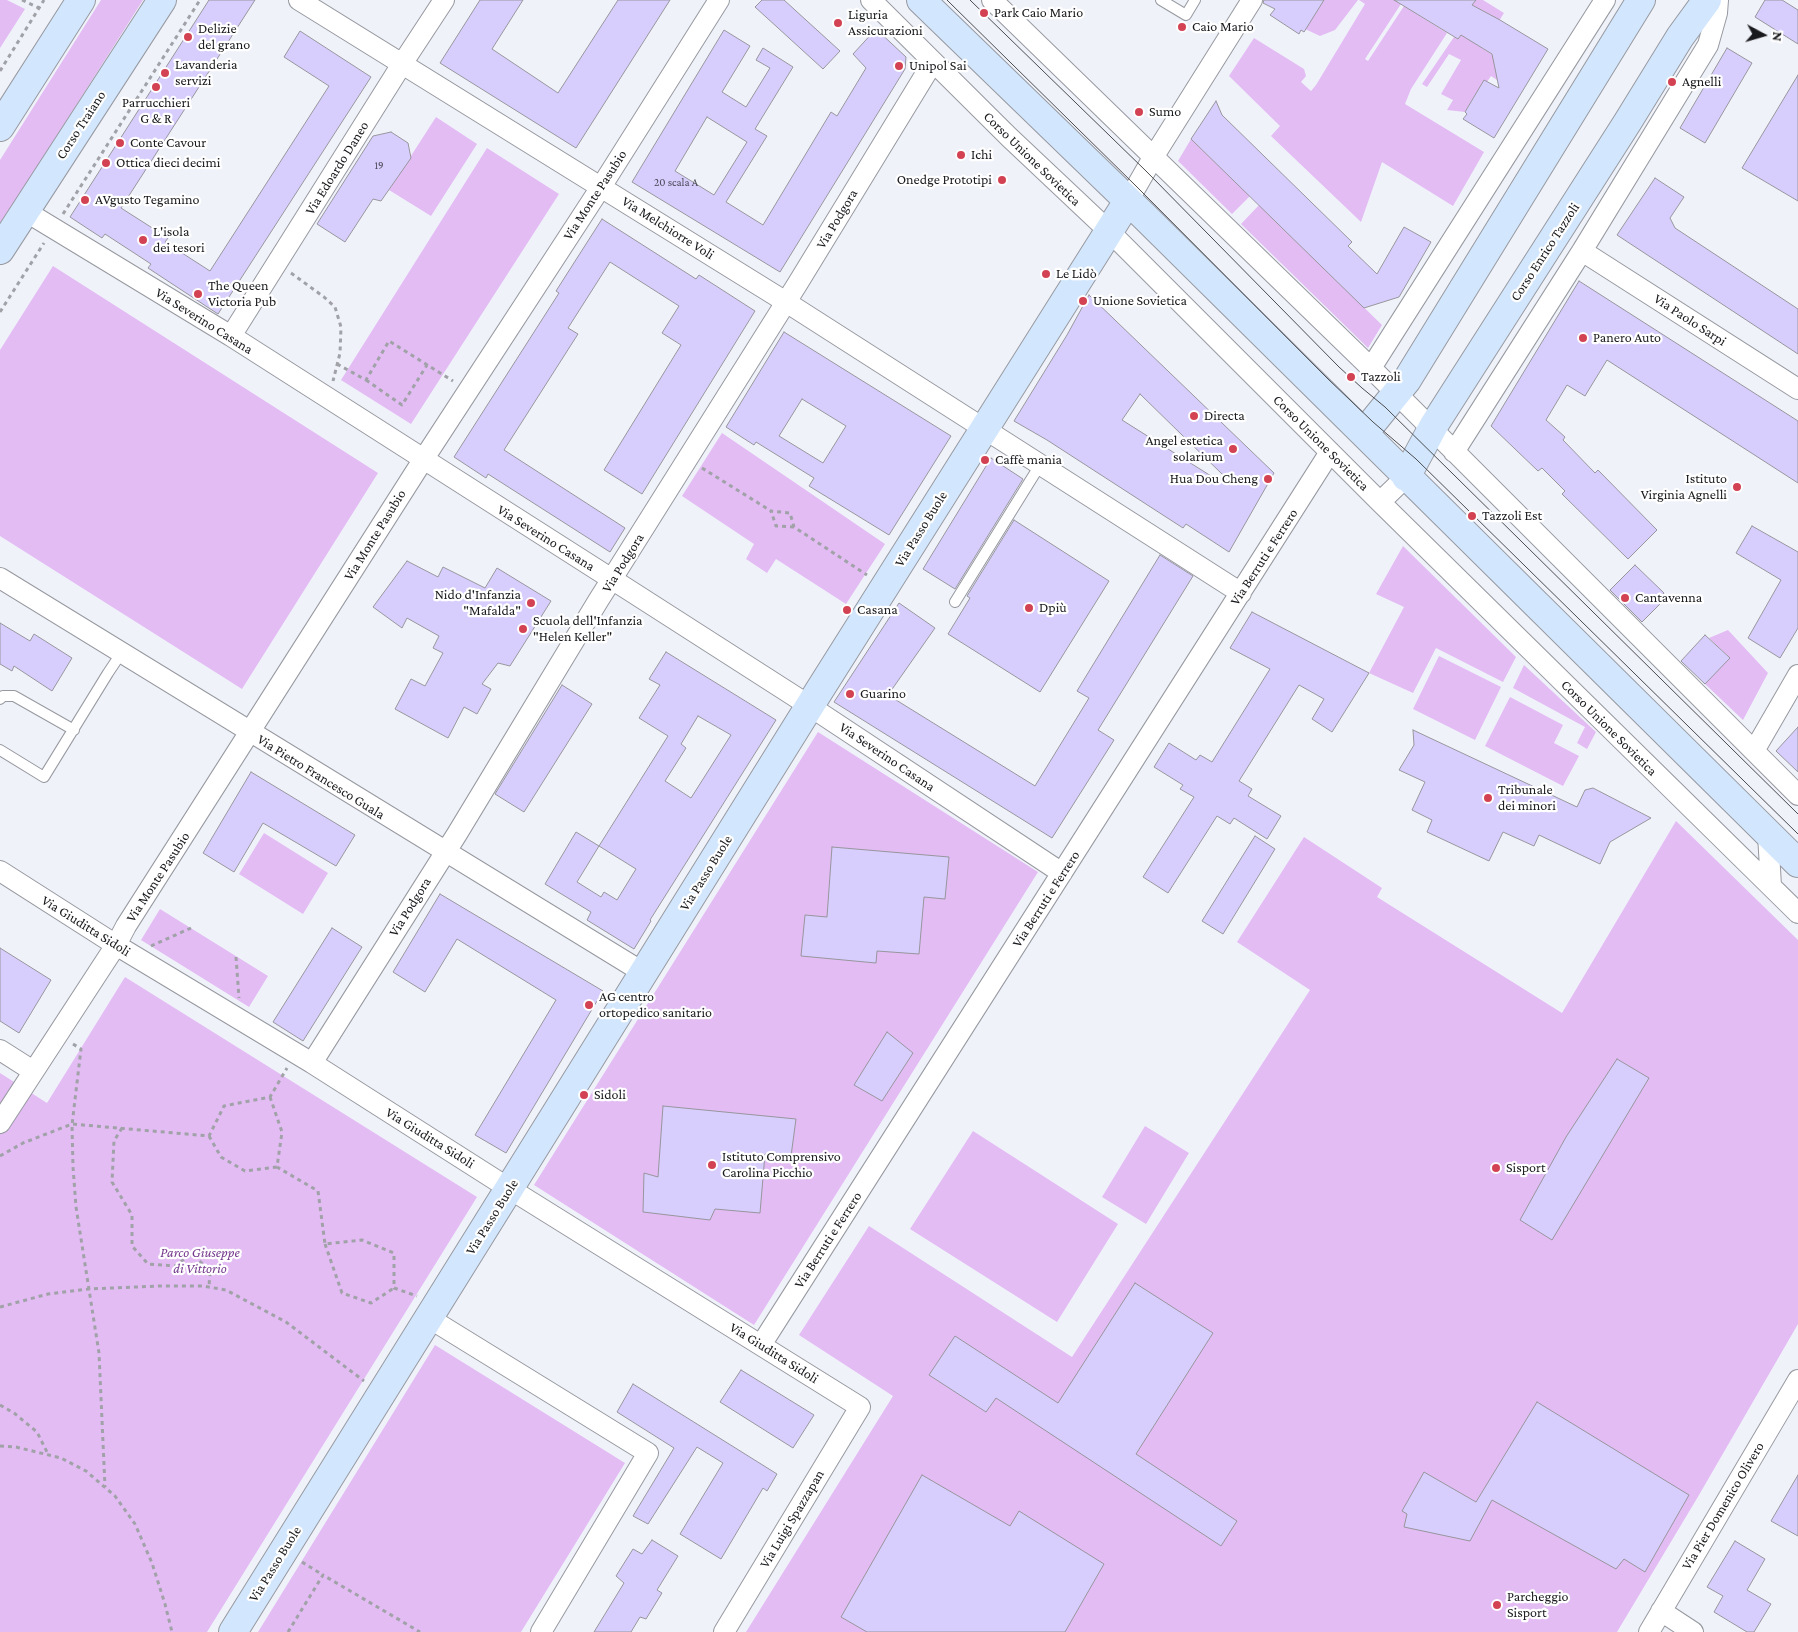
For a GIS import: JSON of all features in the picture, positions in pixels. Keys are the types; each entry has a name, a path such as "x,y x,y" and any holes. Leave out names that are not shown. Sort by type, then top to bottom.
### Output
{"street":[{"path":"0,127 81,0"},
{"name":"Corso Traiano","path":"0,250 162,0"},
{"name":"Via Melchiorre Voli","path":"299,0 786,302 984,428"},
{"name":"Via Edoardo Daneo","path":"231,336 444,0"},
{"name":"Via Monte Pasubio","path":"0,1124 719,0"},
{"name":"Corso Unione Sovietica","path":"871,0 1009,138 1108,231 1798,914"},
{"path":"921,0 1128,201 1798,862"},
{"path":"992,0 1371,368 1798,795"},
{"path":"1128,201 1252,0"},
{"path":"1371,368 1605,0"},
{"path":"1364,433 1416,366 1640,0"},
{"name":"Corso Enrico Tazzoli","path":"1380,502 1406,477 1432,429 1680,37 1707,0"},
{"path":"1454,452 1582,251 1708,45 1717,13 1718,0"},
{"name":"Via Podgora","path":"304,1058 445,852 933,62"},
{"name":"Via Passo Buole","path":"233,1632 379,1398 423,1307 510,1189 884,587 1128,201"},
{"name":"Via Severino Casana","path":"25,211 231,336 612,579 810,706 1062,873"},
{"name":"Via Paolo Sarpi","path":"1582,251 1798,389"},
{"path":"984,428 1241,593"},
{"name":"Via Berruti e Ferrero","path":"761,1345 1330,452"},
{"name":"Via Pietro Francesco Guala","path":"0,578 644,973"},
{"path":"1754,751 1798,676"},
{"path":"1768,834 1770,886"},
{"name":"Via Giuditta Sidoli","path":"0,871 116,945 304,1058 860,1407"},
{"path":"0,1050 33,1071"},
{"path":"423,1307 648,1454 541,1632"},
{"name":"Via Pier Domenico Olivero","path":"1649,1632 1798,1380"},
{"name":"Via Luigi Spazzapan","path":"724,1632 860,1407"},
{"path":"1661,1611 1693,1632"}],"lane":[{"path":"1161,0 1186,15 1195,0"},
{"path":"955,602 1040,464"},
{"path":"0,750 44,776 122,652"},
{"path":"0,699 3,696 14,696 74,730"}],"path":[{"path":"22,0 39,8"},
{"path":"0,71 44,0"},
{"path":"0,312 200,0"},
{"path":"277,263 324,296 335,307 341,326 338,364 326,398"},
{"path":"366,380 389,341 468,391"},
{"path":"338,364 366,380 402,405 427,365"},
{"path":"688,459 771,511 790,513 794,526"},
{"path":"771,511 776,526 794,526 884,587"},
{"path":"150,946 191,928"},
{"path":"236,957 240,1002"},
{"path":"58,1033 81,1049 72,1124 73,1167 76,1207 99,1353 105,1488"},
{"path":"209,1136 224,1106 270,1097 304,1058"},
{"path":"270,1097 282,1132 277,1167"},
{"path":"0,1156 23,1143 72,1124 209,1136"},
{"path":"122,1128 114,1141 112,1182 132,1215 132,1246 148,1264 175,1266 191,1254 210,1270 209,1287"},
{"path":"209,1136 221,1157 245,1171 277,1167 318,1191 325,1244 342,1293 371,1303 394,1288"},
{"path":"325,1244 362,1240 394,1253 394,1288"},
{"path":"0,1307 48,1294 89,1289 159,1286 209,1287 226,1290 286,1322 363,1380 379,1398"},
{"path":"394,1288 423,1307"},
{"path":"0,1405 14,1413 37,1432 48,1455"},
{"path":"0,1446 16,1447 61,1458 86,1472 115,1496 135,1524 152,1563 172,1632"},
{"path":"288,1632 323,1575 420,1632"}],"green space":[{"path":"0,0 7,0 25,9 0,48"},
{"path":"101,0 143,0 0,225 0,160"},
{"path":"1324,0 1358,0 1335,30 1320,36 1305,29"},
{"path":"1359,0 1394,0 1401,4 1365,59 1368,61 1404,6 1447,33 1411,89 1405,104 1484,152 1453,206 1382,162 1361,222 1271,136 1280,126 1229,76 1254,38 1304,69 1306,76 1301,82 1311,91 1365,4"},
{"path":"1470,0 1483,0 1504,13 1482,48 1507,64 1497,80 1491,76 1487,82 1484,81 1465,112 1447,110 1453,100 1441,94 1461,60 1449,54 1427,87 1422,84 1454,37 1458,39 1477,8 1472,5 1474,2"},
{"path":"436,117 477,144 431,216 389,190"},
{"path":"1191,139 1250,196 1232,214 1178,161"},
{"path":"487,148 559,194 411,424 341,380"},
{"path":"1259,205 1382,325 1368,348 1241,224"},
{"path":"53,266 378,473 242,689 0,536 0,350"},
{"path":"722,433 885,544 846,604 776,559 767,573 746,559 754,544 682,496"},
{"path":"1403,546 1516,657 1503,682 1436,648 1413,693 1369,673 1404,607 1376,594"},
{"path":"1728,630 1768,673 1743,720 1705,684 1728,656 1709,638"},
{"path":"1439,656 1501,687 1475,740 1413,709"},
{"path":"1524,665 1596,732 1587,749 1577,743 1585,727 1513,688"},
{"path":"1510,697 1563,725 1554,743 1579,756 1563,786 1485,746"},
{"path":"818,732 1038,872 754,1325 534,1185"},
{"name":"Sisport","path":"1676,821 1798,940 1798,1324 1617,1632 746,1632 893,1396 799,1335 869,1226 1072,1357 1310,990 1237,942 1304,837 1382,888 1377,897 1562,1013"},
{"path":"264,833 328,873 303,914 239,874"},
{"path":"160,909 268,976 249,1007 141,940"},
{"name":"Parco Giuseppe di Vittorio","path":"125,977 477,1197 207,1632 0,1632 0,1073 47,1103"},
{"path":"1145,1126 1189,1153 1146,1224 1102,1197"},
{"path":"973,1131 1118,1224 1057,1322 910,1229"},
{"path":"435,1345 625,1463 521,1632 258,1632"}],"building":[{"path":"209,0 255,0 121,208 168,238 165,242 210,271 329,86 284,57 300,31 371,77 218,314 148,268 151,264 105,234 102,238 70,217"},
{"path":"480,0 523,0 492,49 558,93 618,0 670,0 576,148 440,63"},
{"path":"762,0 784,0 840,51 823,69 755,7"},
{"path":"1264,0 1324,0 1304,32 1301,30 1299,34 1270,15 1275,9 1263,3"},
{"path":"1394,0 1476,0 1472,5 1548,49 1494,138 1463,119 1467,114 1465,112 1484,80 1499,88 1492,54 1461,35 1458,39"},
{"path":"1765,0 1782,0 1798,10 1798,44 1755,17"},
{"path":"876,29 906,57 905,69 780,272 632,182 724,30 750,46 722,92 746,107 770,68 756,60 763,48 793,67 755,129 767,136 726,202 763,225 831,112 837,116 866,68 853,54","holes":["707,117 747,142 714,195 675,171"]},
{"path":"1727,48 1752,63 1705,143 1680,128"},
{"path":"1798,75 1798,201 1742,168"},
{"path":"1216,101 1222,115 1352,242 1348,246 1377,274 1404,227 1431,242 1399,297 1364,308 1191,139"},
{"path":"391,132 408,143 411,158 381,201 373,199 345,242 317,224 373,136"},
{"path":"1655,178 1684,197 1670,218 1675,228 1798,309 1798,354 1617,235"},
{"path":"602,219 696,279 699,275 755,311 642,494 604,470 681,345 662,333 679,306 610,262 568,328 578,334 504,450 625,528 610,552 488,474 486,478 454,457 559,293 556,291"},
{"path":"1579,281 1798,421 1798,483 1607,360 1585,396 1567,385 1546,420 1565,437 1563,440 1595,473 1598,470 1657,530 1628,559 1562,494 1565,491 1542,468 1538,471 1491,426"},
{"path":"1089,295 1274,473 1229,552 1186,524 1183,528 1047,440 1014,421 1067,335","holes":["1140,394 1223,475 1219,481 1122,420"]},
{"path":"784,332 951,436 889,535 809,486 814,478 756,442 754,445 726,427","holes":["802,399 846,426 823,463 779,436"]},
{"path":"991,458 1023,479 955,589 923,569"},
{"name":"Dpiù","path":"1014,520 1109,581 1040,692 948,634 970,598 967,596"},
{"path":"1752,526 1798,552 1798,628 1780,658 1748,638 1781,580 1736,553"},
{"path":"1160,555 1193,576 1098,730 1114,740 1052,838 834,702 899,603 935,628 888,695 1035,786 1089,698 1077,691"},
{"path":"407,561 438,577 443,567 485,588 497,568 551,601 510,666 498,663 482,684 491,689 477,714 464,707 448,738 395,709 411,679 425,686 443,653 433,648 439,636 407,618 402,628 373,607"},
{"path":"1635,565 1664,593 1661,597 1664,600 1642,622 1610,590"},
{"path":"1252,612 1369,673 1332,732 1312,719 1324,699 1299,685 1239,781 1252,789 1248,796 1281,816 1267,839 1234,818 1230,824 1217,816 1168,893 1143,877 1194,797 1180,789 1183,785 1154,767 1169,743 1196,760 1200,755 1212,762 1270,669 1230,648"},
{"path":"0,623 30,641 34,634 72,658 52,691 14,666 12,671 0,664"},
{"path":"1705,635 1730,658 1705,684 1681,661"},
{"path":"666,652 776,720 650,920 634,949 587,920 591,912 545,884 576,832 599,846 668,736 639,718 660,685 649,679","holes":["698,716 731,735 691,798 665,781 686,748 681,744","599,846 636,869 617,900 604,892 601,897 577,882"]},
{"path":"562,685 592,704 524,812 495,794"},
{"path":"1798,727 1798,772 1776,751"},
{"name":"Tribunale dei minori","path":"1413,730 1577,807 1585,790 1593,788 1651,818 1610,842 1600,864 1539,835 1534,846 1503,832 1489,861 1427,832 1432,820 1412,810 1425,782 1399,770 1414,745"},
{"path":"251,772 355,835 336,866 263,823 234,872 203,853"},
{"path":"1255,836 1275,849 1223,934 1202,921"},
{"path":"832,847 949,857 945,899 924,897 919,954 877,951 876,963 801,956 805,915 827,917"},
{"path":"440,894 603,991 506,1153 475,1135 556,1000 457,939 425,992 393,972"},
{"path":"332,928 362,947 303,1041 273,1022"},
{"path":"0,948 51,980 19,1033 0,1021"},
{"path":"887,1032 913,1053 882,1101 854,1085"},
{"path":"1617,1059 1649,1078 1552,1240 1520,1220 1566,1137"},
{"name":"Istituto Comprensivo Carolina Picchio","path":"663,1106 796,1119 791,1156 765,1154 760,1213 715,1209 710,1220 643,1212 644,1173 658,1177"},
{"path":"1135,1283 1213,1333 1136,1454 1237,1521 1221,1546 996,1398 986,1412 929,1375 955,1336 1058,1403"},
{"path":"741,1370 814,1415 793,1448 720,1402"},
{"path":"633,1384 777,1474 767,1491 763,1488 721,1559 680,1534 723,1463 697,1447 648,1524 633,1516 674,1448 617,1412"},
{"path":"1537,1402 1689,1495 1645,1572 1624,1559 1616,1569 1492,1500 1470,1541 1404,1527 1407,1514 1402,1511 1424,1472 1476,1502"},
{"path":"922,1475 1010,1526 1019,1511 1104,1564 1065,1632 867,1632 841,1617"},
{"path":"1798,1475 1798,1536 1771,1521"},
{"path":"652,1540 678,1556 657,1590 662,1593 646,1619 640,1617 631,1632 594,1632 624,1583 616,1576 633,1549 642,1554"},
{"path":"1735,1541 1765,1559 1747,1590 1771,1604 1754,1632 1747,1632 1714,1612 1723,1596 1707,1587"}],"tram line":[{"path":"947,0 1328,379 1373,422 1416,459 1798,834"},
{"path":"970,0 1146,171 1339,367 1385,407 1798,814"}],"place":[{"name":"Park Caio Mario","path":"984,13"},
{"name":"Liguria Assicurazioni","path":"838,23"},
{"name":"Caio Mario","path":"1182,27"},
{"name":"Delizie del grano","path":"188,37"},
{"name":"Unipol Sai","path":"899,66"},
{"name":"Lavanderia servizi","path":"165,73"},
{"name":"Agnelli","path":"1672,82"},
{"name":"Parrucchieri G & R","path":"156,87"},
{"name":"Sumo","path":"1139,112"},
{"name":"Conte Cavour","path":"120,143"},
{"name":"Ichi","path":"961,155"},
{"name":"Ottica dieci decimi","path":"106,163"},
{"name":"Onedge Prototipi","path":"1002,180"},
{"name":"AVgusto Tegamino","path":"85,200"},
{"name":"L'isola dei tesori","path":"143,240"},
{"name":"Le Lidò","path":"1046,274"},
{"name":"The Queen Victoria Pub","path":"198,294"},
{"name":"Unione Sovietica","path":"1083,301"},
{"name":"Panero Auto","path":"1583,338"},
{"name":"Tazzoli","path":"1351,377"},
{"name":"Directa","path":"1194,416"},
{"name":"Angel estetica solarium","path":"1233,449"},
{"name":"Caffè mania","path":"985,460"},
{"name":"Hua Dou Cheng","path":"1268,479"},
{"name":"Istituto Virginia Agnelli","path":"1737,487"},
{"name":"Tazzoli Est","path":"1472,516"},
{"name":"Cantavenna","path":"1625,598"},
{"name":"Nido d'Infanzia \"Mafalda\"","path":"531,603"},
{"name":"Dpiù","path":"1029,608"},
{"name":"Casana","path":"847,610"},
{"name":"Scuola dell'Infanzia \"Helen Keller\"","path":"523,629"},
{"name":"Guarino","path":"850,694"},
{"name":"Tribunale dei minori","path":"1488,798"},
{"name":"AG centro ortopedico sanitario","path":"589,1005"},
{"name":"Sidoli","path":"584,1095"},
{"name":"Istituto Comprensivo Carolina Picchio","path":"712,1165"},
{"name":"Sisport","path":"1496,1168"},
{"name":"Parcheggio Sisport","path":"1497,1605"}]}
